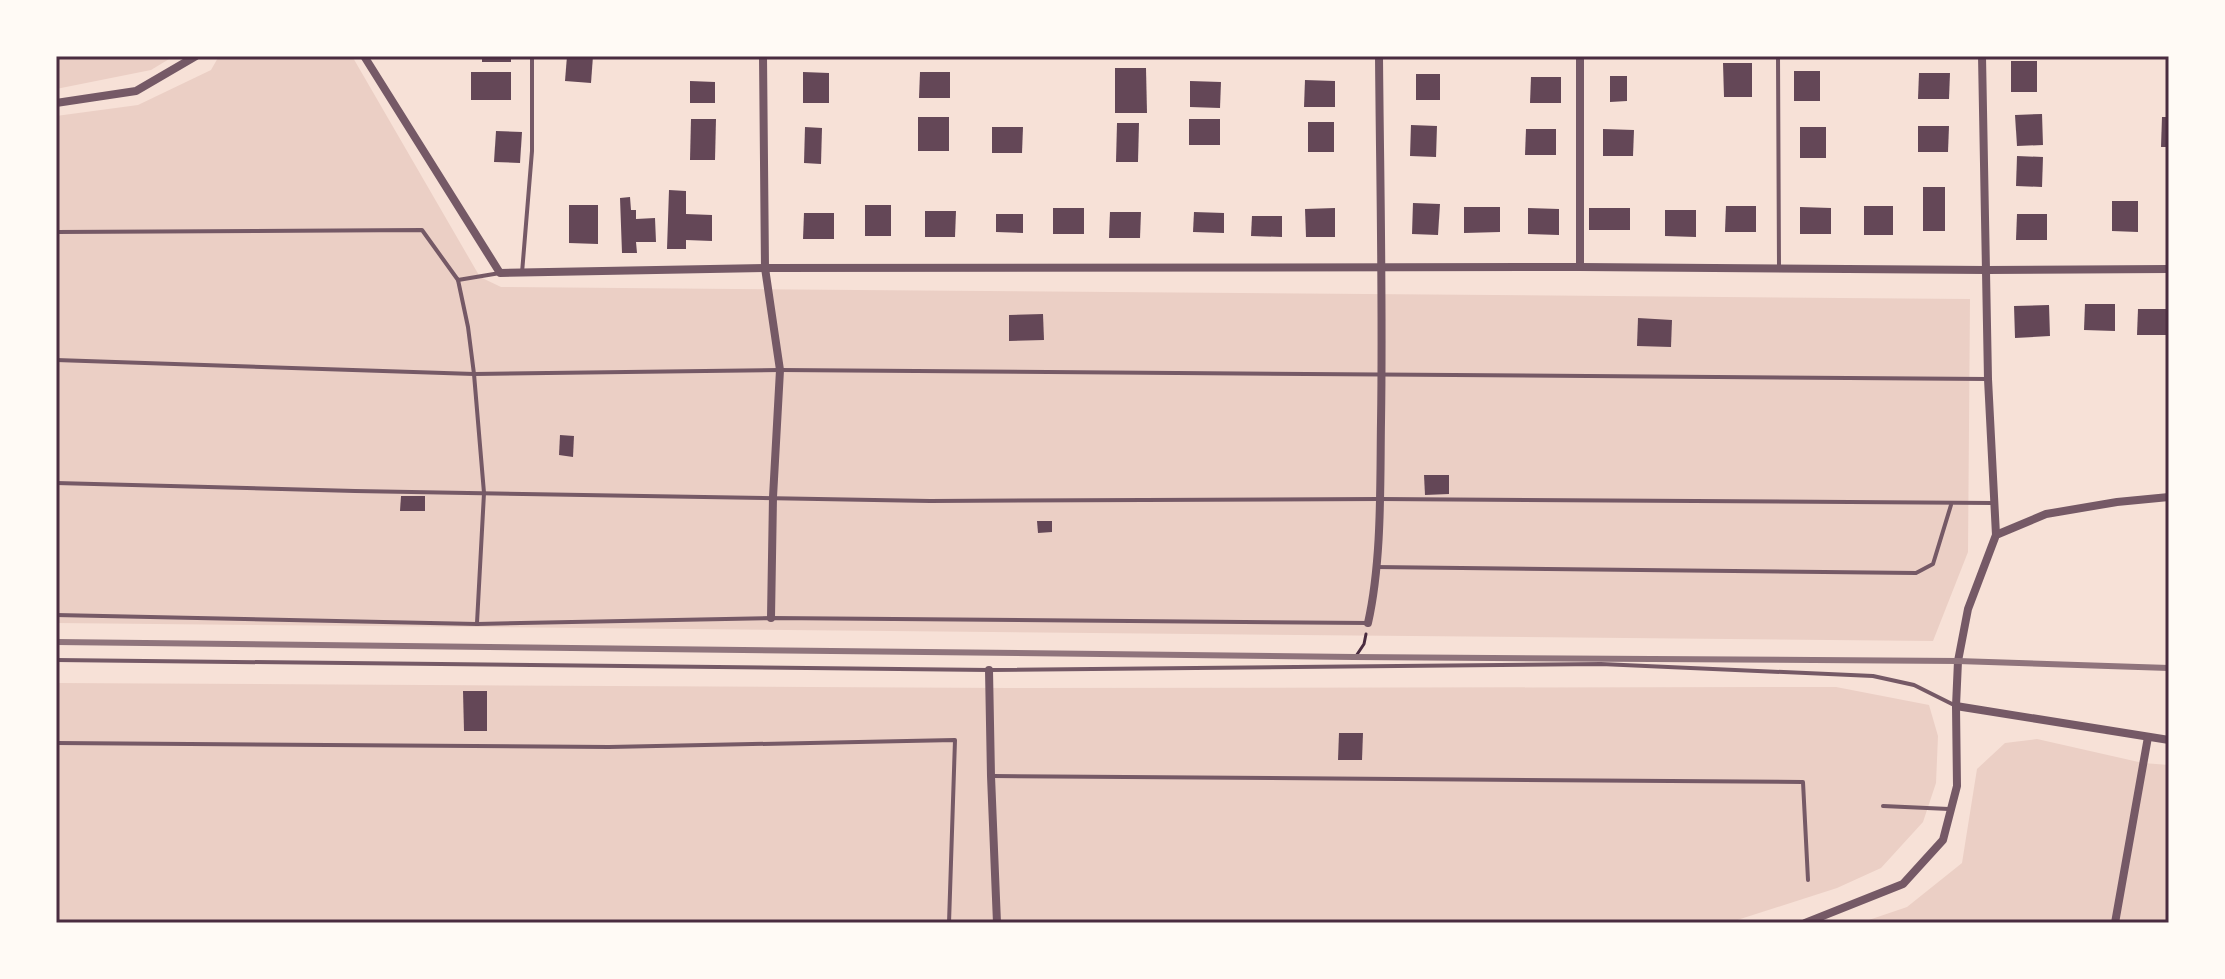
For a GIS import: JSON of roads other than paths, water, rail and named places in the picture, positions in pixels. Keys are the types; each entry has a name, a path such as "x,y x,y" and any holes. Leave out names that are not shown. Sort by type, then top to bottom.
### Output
{"street":[{"path":"56,103 136,91 196,56"},
{"path":"364,56 500,273 765,268 2169,269"},
{"path":"763,56 765,268 780,370 771,618"},
{"path":"1368,623 1380,499 1382,268 1379,56"},
{"path":"1580,56 1580,267"},
{"path":"1805,923 1903,884 1943,840 1957,786 1958,661 1968,609 1996,535 1988,379 1982,56"},
{"path":"1996,535 2046,514 2169,497"},
{"path":"989,670 997,923"},
{"path":"1956,706 2169,740"},
{"path":"2115,923 2148,737"}],"lane":[{"path":"522,273 532,151 532,56"},
{"path":"1778,56 1779,269"},
{"path":"56,232 422,230 458,280 468,327 484,493 477,624"},
{"path":"458,280 500,273"},
{"path":"56,360 474,374 780,370 1988,379"},
{"path":"56,483 930,501 1380,499 1995,503"},
{"path":"1375,567 1916,573 1933,564 1951,505"},
{"path":"56,615 477,624 771,618 1368,623"},
{"path":"56,660 989,670 1601,664 1873,676 1914,685 1956,706"},
{"path":"56,743 609,747 955,740 949,923"},
{"path":"991,776 1803,782 1808,880"},
{"path":"1883,806 1951,810"},
{"path":"56,923 174,923"}],"railway":[{"path":"56,642 1958,661 2169,668"}]}
